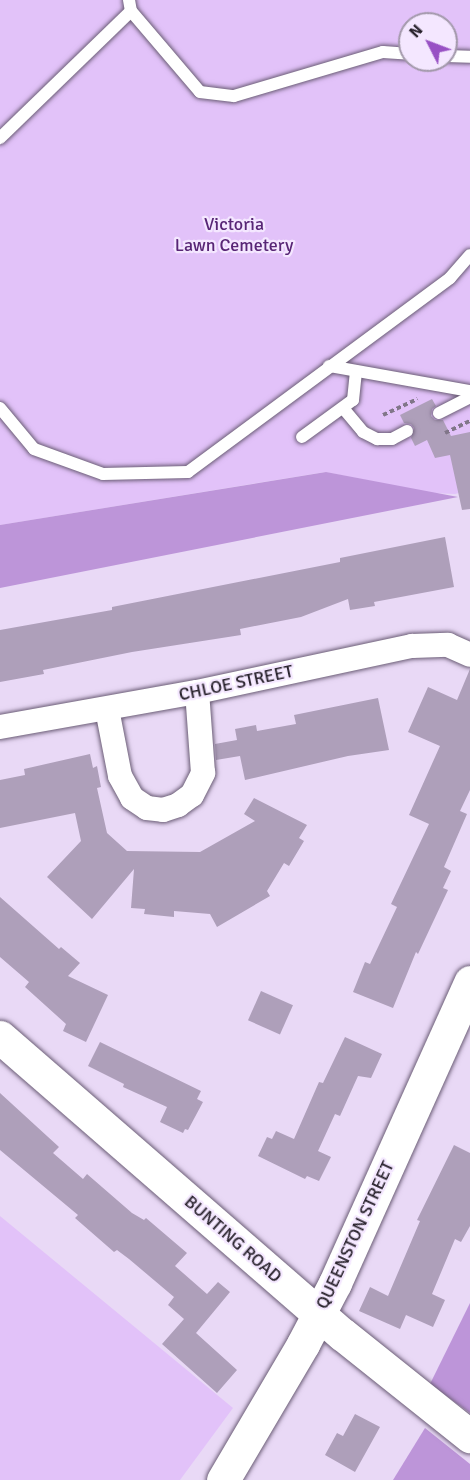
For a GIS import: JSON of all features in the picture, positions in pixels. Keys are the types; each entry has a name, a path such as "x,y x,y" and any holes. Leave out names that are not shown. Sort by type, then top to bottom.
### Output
{"main road":[{"name":"QUEENSTON STREET","path":"223,1480 319,1314 470,982"},
{"name":"BUNTING ROAD","path":"0,1037 319,1314 470,1436"}],"street":[{"name":"CHLOE STREET","path":"0,727 197,692 412,646 447,645 470,655"},
{"path":"107,709 120,776 132,798 147,808 164,810 178,805 192,795 203,773 197,692"}],"lane":[{"path":"0,138 130,5 200,92 234,96 383,52 398,53"},
{"path":"0,408 34,448 104,474 188,472 450,278 470,255"},
{"path":"329,366 470,392"},
{"path":"303,437 353,400 356,370"},
{"path":"439,413 470,397"},
{"path":"344,408 363,432 376,439 392,439 407,430"}],"path":[{"path":"383,415 424,396"},
{"path":"445,434 470,421"}],"green space":[{"name":"Victoria Lawn Cemetery","path":"0,0 470,0 470,490 455,494 431,493 325,472 0,525"},
{"path":"0,1216 233,1408 180,1480 0,1480"}],"shaded area":[{"path":"326,472 458,497 0,588 0,525"},
{"path":"470,1303 470,1413 430,1384"},
{"path":"425,1428 470,1464 470,1480 393,1480"}],"building":[{"path":"432,399 436,406 432,409 431,416 435,420 443,420 451,436 470,432 470,509 462,510 450,455 435,458 427,440 415,446 411,438 414,428 411,424 404,423 400,415"},
{"path":"445,537 454,587 374,602 375,606 350,610 348,599 301,617 240,629 241,635 132,652 43,670 44,674 0,682 0,630 112,610 112,607 340,562 340,558"},
{"path":"470,669 470,790 460,811 467,814 444,867 451,871 443,888 448,890 418,954 416,952 393,1008 353,992 365,962 370,964 397,907 391,904 429,824 409,815 440,746 408,732 428,687 457,700"},
{"path":"378,698 389,750 348,756 245,780 240,756 216,760 215,744 237,740 235,729 256,725 257,731 296,724 294,715"},
{"path":"90,754 93,768 97,766 101,787 97,788 107,833 127,851 200,852 255,821 244,814 254,798 307,825 299,838 304,841 289,866 284,863 267,891 270,896 217,927 210,914 174,911 174,917 144,914 145,909 131,908 134,869 92,919 47,877 81,841 75,813 0,828 0,780 25,775 24,769"},
{"path":"0,897 59,949 61,947 80,963 68,976 108,995 86,1042 63,1031 66,1024 25,987 29,982 0,957"},
{"path":"261,991 293,1005 280,1034 248,1020"},
{"path":"345,1037 382,1054 371,1078 358,1076 340,1116 335,1114 318,1151 331,1157 319,1181 307,1176 305,1179 258,1156 267,1137 272,1139 276,1131 294,1139 319,1082 323,1083"},
{"path":"100,1042 201,1091 197,1099 203,1102 188,1130 185,1129 183,1133 160,1122 167,1107 123,1087 124,1084 88,1066"},
{"path":"0,1093 59,1147 53,1153 83,1179 87,1174 132,1213 144,1220 146,1218 187,1253 175,1266 207,1294 218,1282 230,1292 196,1333 237,1370 217,1393 162,1344 184,1319 168,1305 174,1297 117,1250 114,1252 75,1218 78,1215 0,1150"},
{"path":"454,1145 470,1153 470,1226 461,1242 455,1239 432,1294 445,1300 433,1327 406,1315 400,1329 359,1311 370,1287 388,1296 420,1221 417,1220"},
{"path":"355,1414 380,1427 355,1472 325,1455 337,1433 343,1436"}]}
